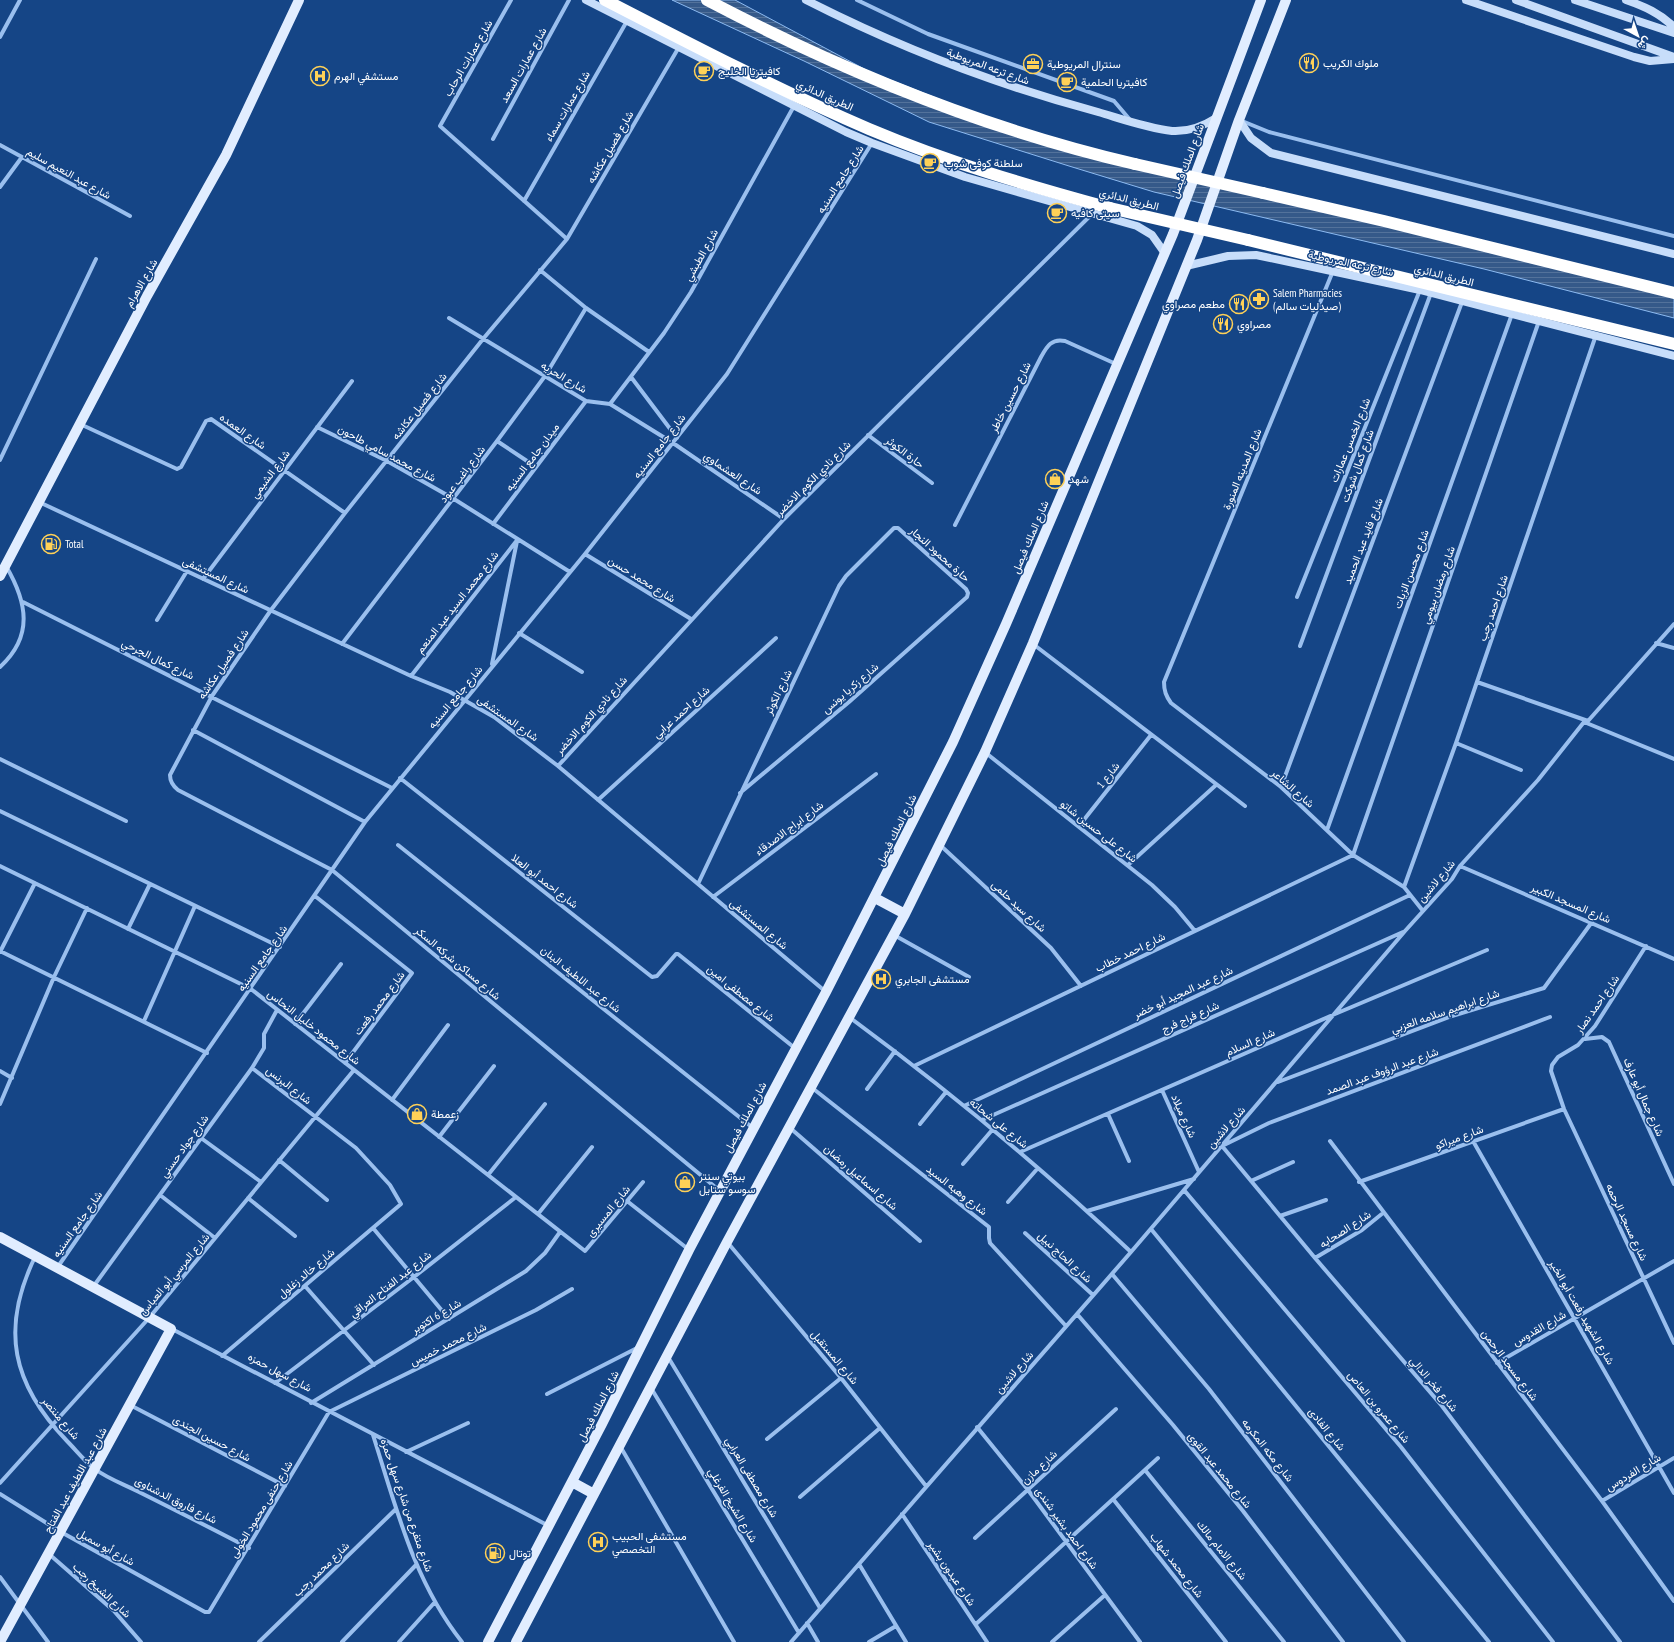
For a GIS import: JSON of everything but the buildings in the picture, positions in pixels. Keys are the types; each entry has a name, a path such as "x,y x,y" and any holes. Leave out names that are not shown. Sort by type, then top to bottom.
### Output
{"highway":[{"name":"الطريق الدائري","path":"605,0 746,73 869,129 1006,178 1110,208 1674,344"},
{"path":"707,0 767,32 880,82 928,102 1006,129 1091,154 1384,221 1674,293"}],"main road":[{"name":"شارع الاهرام","path":"0,576 147,296 226,154 299,0"},
{"path":"586,0 680,46 846,132 965,177 1137,226 1145,230 1157,240 1164,252"},
{"name":"شارع ترعه المريوطية","path":"806,0 885,38 970,72 1062,103 1164,130 1180,131 1198,128 1216,118"},
{"name":"شارع الملك فيصل","path":"488,1642 572,1482 689,1250 875,898 953,742 1173,234 1195,172 1261,0"},
{"path":"516,1642 727,1242 905,914 985,752 1033,643 1197,240 1239,120 1286,0"},
{"path":"1466,0 1634,58 1650,60 1674,58"},
{"path":"1516,0 1674,58"},
{"path":"1575,0 1674,33"},
{"path":"1626,0 1660,14 1674,27"},
{"path":"1239,120 1250,138 1271,154 1674,254"},
{"name":"شارع ترعه المريوطية","path":"1186,266 1221,257 1256,255 1333,270 1420,290 1674,356"},
{"path":"875,898 905,914"},
{"name":"شارع سهل حمزه","path":"0,1238 171,1329"},
{"name":"شارع عبد اللطيف عبد الفتاح","path":"0,1642 171,1329"},
{"path":"572,1482 594,1494"}],"street":[{"path":"0,37 20,0"},
{"name":"شارع عمارات الرحاب","path":"511,0 440,126 524,201"},
{"name":"شارع عمارات السعد","path":"493,139 569,0"},
{"path":"857,0 928,34 1114,101 1131,122"},
{"name":"شارع عمارات سماء","path":"524,201 627,20"},
{"name":"شارع فصيل عكاشه","path":"170,775 212,696 271,610 345,513 483,339 567,239 680,46"},
{"name":"شارع الطبشي","path":"610,404 678,313 794,106"},
{"path":"1239,120 1269,132 1674,236"},
{"name":"شارع جامع السنيه","path":"57,1268 280,948 365,822 585,554 727,374 872,143"},
{"name":"شارع عبد النعيم سليم","path":"0,145 130,216"},
{"path":"0,187 22,157"},
{"path":"524,201 567,239"},
{"name":"شارع نادي الكوم الاخضر","path":"558,766 784,519 1092,214"},
{"path":"0,460 96,259"},
{"path":"540,270 586,308 649,352"},
{"name":"شارع المدينه المنورة","path":"1167,674 1333,270"},
{"name":"شارع الخمس عمارات","path":"1297,597 1420,290"},
{"name":"شارع كمال شوكت","path":"1300,646 1431,293"},
{"name":"شارع فايد عبد الحميد","path":"1281,787 1462,302"},
{"name":"شارع راغب عبود","path":"342,644 454,499 545,376 586,308"},
{"name":"شارع محسن الزيات","path":"1326,830 1512,314"},
{"name":"شارع الحريه","path":"450,318 586,401 610,404 673,443"},
{"name":"شارع رمضان بيومي","path":"1353,855 1539,321"},
{"name":"شارع احمد رجب","path":"1404,887 1456,743 1596,335"},
{"name":"شارع حسين خاطر","path":"955,526 1040,357 1051,342 1058,339 1065,341 1117,364"},
{"path":"631,377 677,438"},
{"name":"شارع الشيمي","path":"203,579 352,381"},
{"name":"ميدان جامع السنيه","path":"493,524 586,401"},
{"name":"شارع العمده","path":"80,424 177,469 181,467 206,420 211,419 345,513"},
{"name":"شارع محمد سامي طاحون","path":"317,427 387,461 454,499 570,572"},
{"name":"حارة الكوثر","path":"868,435 932,483"},
{"path":"497,441 536,467"},
{"name":"شارع العشماوي","path":"673,443 784,519"},
{"name":"شارع المستشفى","path":"39,502 464,700 494,717 558,766 826,992"},
{"name":"شارع الكوثر","path":"698,884 842,581 894,528 899,529"},
{"name":"حارة محمود النجار","path":"899,529 966,588 968,593"},
{"path":"492,666 518,539"},
{"name":"شارع محمد السيد عبد المنعم","path":"411,676 518,539"},
{"name":"شارع محمد حسن","path":"585,554 691,619"},
{"path":"0,667 16,647 22,633 24,617 23,602 19,590 6,565"},
{"path":"157,620 187,571"},
{"name":"شارع زكريا يونس","path":"740,793 849,702 966,597 968,593"},
{"name":"شارع كمال الجرحي","path":"23,602 392,788"},
{"name":"شارع لاشين","path":"791,1642 1151,1229 1405,931 1452,879 1460,866 1538,780 1586,722 1674,624"},
{"path":"519,633 582,672"},
{"name":"شارع احمد عرابي","path":"598,800 776,638"},
{"path":"1033,643 1245,806"},
{"path":"1656,643 1674,648"},
{"name":"شارع الشاعر","path":"1167,674 1164,682 1164,689 1166,697 1171,703 1281,787 1353,855 1404,887 1423,911"},
{"path":"1477,682 1586,722 1674,759"},
{"path":"193,730 365,822"},
{"name":"شارع 1","path":"1079,826 1151,735"},
{"path":"1456,743 1521,770"},
{"name":"شارع على حسين شاتو","path":"985,752 1128,865 1175,907 1195,931"},
{"path":"0,759 126,821"},
{"name":"شارع ابراج الاصدقاء","path":"713,897 876,774"},
{"name":"شارع مساكن شركه السكر","path":"170,775 173,785 178,790 332,870 720,1191"},
{"name":"شارع احمد أبو العلا","path":"400,778 652,977 657,976 676,954"},
{"path":"1128,865 1216,785"},
{"path":"0,811 280,948"},
{"name":"شارع سيد حلمى","path":"940,844 1051,948 1081,986"},
{"name":"شارع عبد اللطيف البنان","path":"398,845 753,1128"},
{"name":"شارع احمد خطاب","path":"914,1066 1353,855"},
{"name":"شارع محمود خليل النحاس","path":"0,866 251,989 586,1252"},
{"name":"شارع المسجد الكبير","path":"1460,866 1592,922 1674,959"},
{"path":"35,883 0,951 207,1053"},
{"path":"128,929 150,884"},
{"name":"شارع عبد المجيد أبو خضر","path":"964,1106 1410,895"},
{"name":"شارع محمد رفعت","path":"315,896 412,973 345,1063"},
{"path":"144,1021 195,906"},
{"path":"0,1104 54,977 87,908"},
{"name":"شارع ابراهيم سلامه العزبي","path":"1277,1082 1457,1014 1544,988 1592,922"},
{"name":"شارع فراج فرج","path":"982,1120 1405,931"},
{"path":"893,935 969,977"},
{"name":"شارع احمد نصار","path":"1564,1109 1551,1071 1552,1065 1558,1057 1585,1039 1602,1016 1646,946"},
{"name":"شارع السلام","path":"1020,1152 1335,1014 1487,950"},
{"name":"شارع مصطفى امين","path":"676,954 678,954 796,1049"},
{"path":"295,1024 341,964"},
{"name":"شارع جواد حسني","path":"93,1287 252,1068 264,1049 264,1034 277,1010"},
{"name":"شارع على شحاته","path":"848,1017 895,1051 993,1129 1087,1211 1131,1252"},
{"name":"شارع عبد الرؤوف عبد الصمد","path":"1222,1146 1269,1123 1550,1017"},
{"path":"392,1100 448,1025"},
{"name":"شارع جمال أبو عارف","path":"1585,1039 1602,1038 1609,1042 1674,1184"},
{"path":"867,1090 895,1051"},
{"path":"439,1137 494,1066"},
{"name":"شارع البرنس","path":"252,1068 356,1148 390,1185 401,1204"},
{"name":"شارع المرسي أبو العباس","path":"0,1483 150,1318 354,1070"},
{"path":"0,1071 12,1078"},
{"name":"شارع وهبه السيد","path":"811,1086 989,1227 988,1238 990,1243 1066,1326"},
{"name":"شارع ميلاد","path":"1162,1090 1199,1172"},
{"path":"920,1124 946,1092"},
{"path":"488,1175 545,1104"},
{"name":"شارع ميراكو","path":"1359,1182 1564,1109"},
{"name":"شارع مسجد الرحمه","path":"1564,1109 1674,1343"},
{"path":"1108,1114 1129,1161"},
{"name":"شارع اسماعيل رمضان","path":"789,1127 920,1241"},
{"path":"963,1164 993,1129"},
{"path":"201,1138 261,1182"},
{"name":"شارع مسجد الرحمن","path":"1330,1141 1359,1182 1602,1501 1674,1602"},
{"name":"شارع الشهيد رفعت أبو الخير","path":"1473,1141 1674,1493"},
{"name":"شارع فخر الدالي","path":"1222,1146 1315,1258 1442,1406 1620,1642"},
{"path":"538,1214 592,1147"},
{"path":"279,1160 327,1200"},
{"path":"1251,1181 1293,1162"},
{"path":"1008,1202 1038,1168"},
{"path":"1087,1211 1194,1179"},
{"name":"شارع المسيرى","path":"586,1252 643,1182"},
{"name":"شارع عمرو بن العاص","path":"1184,1190 1396,1442 1553,1642"},
{"path":"160,1195 215,1238"},
{"name":"شارع عبد الفتاح العراقي","path":"275,1384 516,1197"},
{"path":"248,1198 295,1236"},
{"path":"1280,1216 1326,1200"},
{"path":"627,1201 689,1250"},
{"name":"شارع خالد زغلول","path":"222,1356 401,1204"},
{"name":"شارع الصحابه","path":"1315,1258 1362,1230 1383,1213"},
{"path":"373,1228 449,1319"},
{"name":"شارع الفادى","path":"1151,1229 1489,1642"},
{"name":"شارع 6 اكتوبر","path":"311,1402 526,1271 545,1253 560,1232"},
{"name":"شارع الحاج نبيل","path":"1025,1232 1093,1295"},
{"name":"شارع المستقبل","path":"727,1242 841,1378 926,1486"},
{"name":"شارع منتصر","path":"35,1256 23,1280 16,1306 14,1332 17,1358 25,1383 37,1406 52,1426 95,1469"},
{"name":"شارع القدوس","path":"1497,1363 1674,1261"},
{"name":"شارع مكه المكرمه","path":"1112,1274 1209,1389 1404,1642"},
{"path":"305,1286 374,1364"},
{"name":"شارع محمد خميس","path":"329,1412 536,1310 572,1289"},
{"name":"شارع محمد عبد القوى","path":"1077,1314 1173,1425 1243,1511 1343,1642"},
{"name":"شارع سهل حمزه","path":"171,1329 549,1526"},
{"path":"547,1394 641,1346"},
{"name":"شارع مصطفى العرابي","path":"668,1356 820,1608"},
{"path":"767,1439 841,1378"},
{"name":"شارع الشيخ الفرغلي","path":"651,1388 799,1633"},
{"name":"شارع حسين الجندى","path":"130,1405 285,1486"},
{"name":"شارع مازن","path":"975,1538 1116,1409"},
{"name":"شارع حنفى محمود الخولى","path":"205,1612 210,1611 329,1412"},
{"path":"406,1452 468,1423"},
{"name":"شارع احمد بشير شندى","path":"978,1427 1028,1490 1139,1642"},
{"path":"800,1497 880,1428"},
{"name":"شارع متفرع من شارع سهل حمزه","path":"373,1435 396,1509 416,1565 434,1602 462,1642"},
{"path":"620,1446 734,1642"},
{"path":"976,1624 1158,1458"},
{"name":"شارع الفردوس","path":"1602,1501 1674,1458"},
{"name":"شارع فاروق الدشناوى","path":"95,1469 249,1548"},
{"name":"شارع الامام مالك","path":"1145,1470 1284,1642"},
{"name":"شارع أبو سمبل","path":"0,1494 61,1532 205,1612"},
{"name":"شارع محمد شهاب","path":"1113,1499 1226,1642"},
{"name":"شارع محمد رجب","path":"259,1642 396,1509"},
{"name":"شارع عبدون بشير","path":"902,1514 987,1642"},
{"name":"شارع الشيخ رجب","path":"49,1553 114,1612 141,1642"},
{"path":"859,1564 906,1642"},
{"path":"342,1642 416,1565"},
{"path":"0,1577 48,1642"},
{"path":"1052,1642 1105,1595"},
{"path":"400,1642 434,1602"},
{"path":"807,1623 818,1642"},
{"path":"869,1642 896,1626"}],"water":[{"path":"672,0 735,0 870,72 1043,140 1674,288 1674,318 1484,269 1154,192 929,122 804,61"}],"place":[{"name":"ملوك الكريب","path":"1309,63"},
{"name":"سنترال المريوطية","path":"1033,64"},
{"name":"كافيتريا الخليج","path":"704,71"},
{"name":"مستشفي الهرم","path":"320,76"},
{"name":"كافيتريا الحلمية","path":"1067,82"},
{"name":"سلطنة كوفى شوب","path":"930,163"},
{"name":"سيتى كافيه","path":"1057,213"},
{"name":"Salem Pharmacies (صيدليات سالم)","path":"1259,299"},
{"name":"مطعم مصراوي","path":"1239,304"},
{"name":"مصراوي","path":"1223,324"},
{"name":"شهد","path":"1055,479"},
{"name":"Total","path":"51,544"},
{"name":"مستشفى الجابري","path":"881,979"},
{"name":"زعمطة","path":"417,1114"},
{"name":"بيوتي سنتر سوسو ستايل","path":"685,1182"},
{"name":"مستشفى الحبيب التخصصي","path":"598,1542"},
{"name":"توتال","path":"495,1553"}]}
